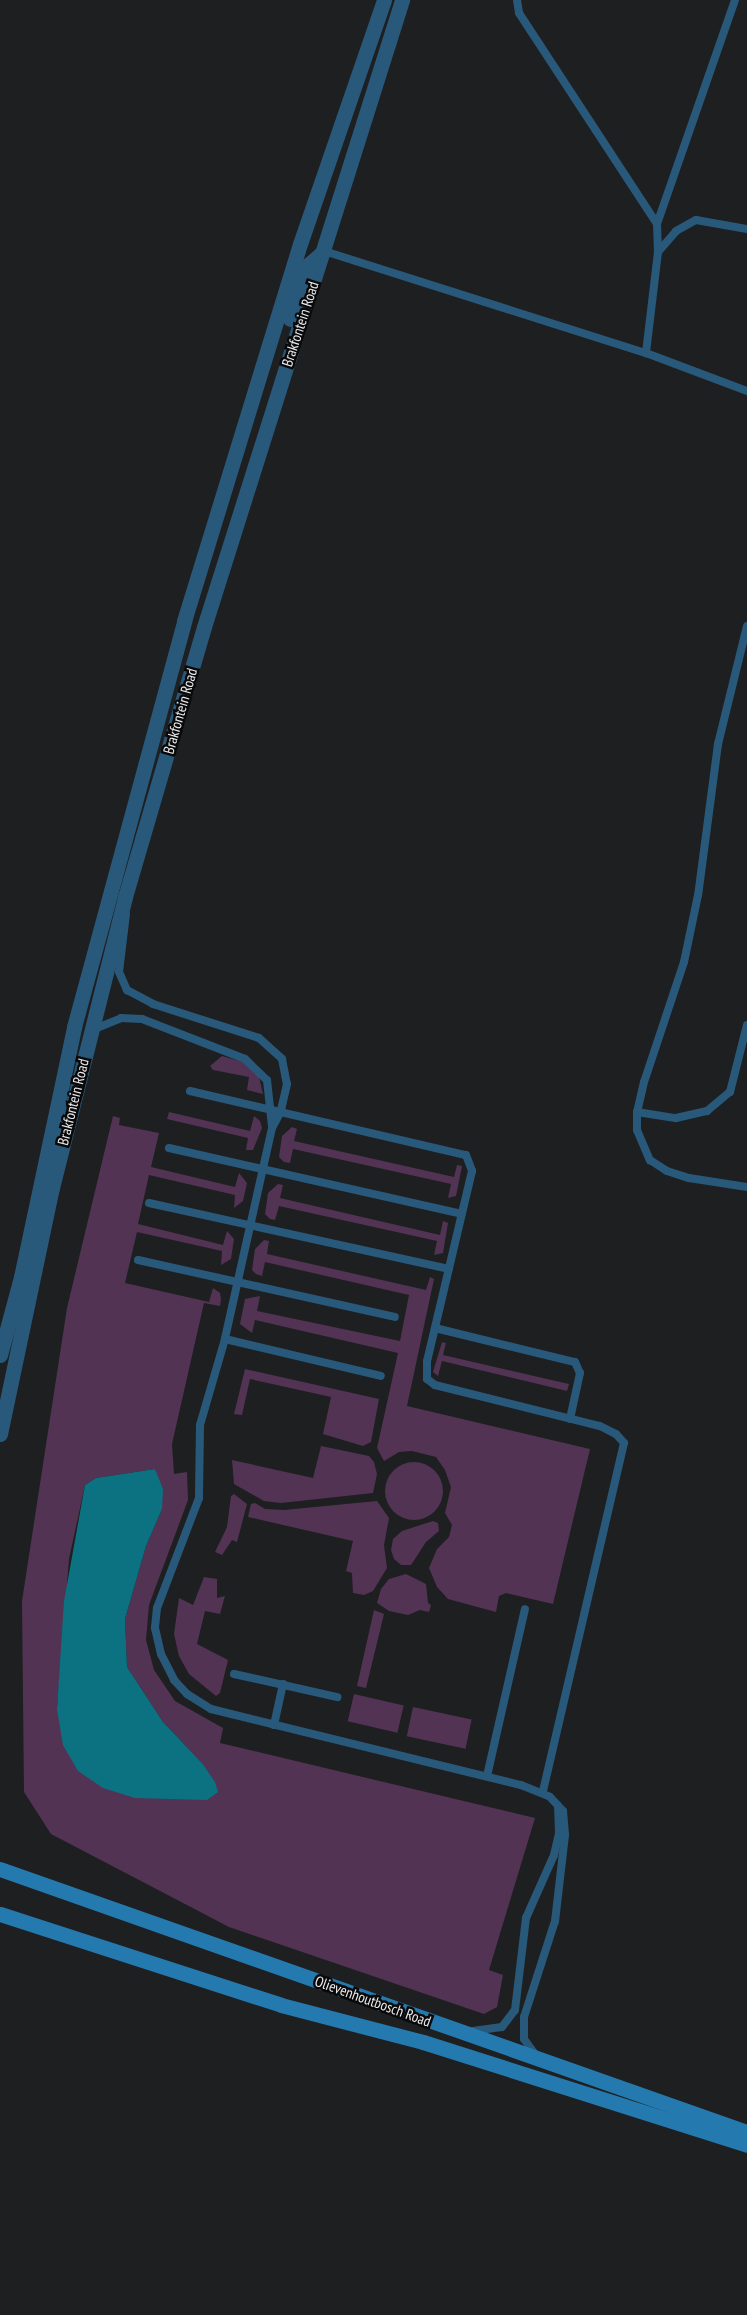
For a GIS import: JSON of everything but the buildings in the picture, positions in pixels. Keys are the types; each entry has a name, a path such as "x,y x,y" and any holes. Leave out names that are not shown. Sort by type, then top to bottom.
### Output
{"main road":[{"name":"Olievenhoutbosch Road","path":"0,1869 543,2062 747,2132"},
{"name":"Olievenhoutbosch Road","path":"0,1914 281,2005 423,2042 747,2145"}],"street":[{"name":"Brakfontein Road","path":"0,1355 21,1277 74,1027 108,892 184,621 300,244 384,0"},
{"name":"Brakfontein Road","path":"0,1434 52,1188 90,1030 126,897 204,627 402,0"},
{"path":"240,441 255,429 308,265 324,251"}],"lane":[{"path":"517,0 519,13 657,224"},
{"path":"646,353 658,252 657,224 734,0"},
{"path":"658,252 676,231 696,220 747,229"},
{"path":"324,251 646,353 747,391"},
{"path":"747,626 718,744 698,895 684,962 637,1112 637,1130 650,1160 667,1171 689,1178 747,1187"},
{"path":"126,897 126,927 119,972 127,990 153,1004 243,1032 269,1044 286,1069 287,1084 281,1110 272,1128 262,1167 225,1339 200,1425 199,1498 161,1596 156,1618 156,1637 169,1672 195,1699 217,1711 487,1776 543,1792 558,1806 566,1825 557,1912 532,1985 524,2027 528,2046 543,2062"},
{"path":"90,1030 120,1018 142,1019 245,1059 267,1080 272,1128"},
{"path":"637,1112 676,1118 707,1111 730,1092 747,1025"},
{"path":"190,1091 281,1110 466,1155 472,1171 425,1369 431,1383 570,1419 616,1434 624,1443 624,1450 543,1792"},
{"path":"169,1148 262,1167 462,1214"},
{"path":"149,1203 449,1269"},
{"path":"138,1260 394,1317"},
{"path":"435,1328 575,1362 580,1373 570,1419"},
{"path":"225,1339 381,1376"},
{"path":"487,1776 525,1609"},
{"path":"234,1674 337,1697"},
{"path":"274,1725 283,1684"},
{"path":"453,2030 482,2031 502,2027 515,2010 526,1918 554,1855 559,1833 558,1806"}],"shaded area":[{"path":"222,1056 243,1062 259,1077 263,1094 247,1090 249,1077 213,1070 210,1066"},
{"path":"169,1112 250,1131 254,1116 260,1121 262,1128 253,1150 246,1150 248,1138 167,1119"},
{"path":"113,1116 120,1118 119,1125 159,1133 151,1167 235,1187 239,1173 247,1183 243,1201 234,1208 235,1195 149,1175 138,1224 223,1245 227,1231 234,1239 231,1259 221,1265 222,1251 137,1232 125,1283 209,1302 213,1288 220,1293 221,1299 220,1306 204,1303 172,1444 174,1474 187,1472 188,1500 149,1605 146,1640 154,1670 175,1701 223,1728 220,1743 535,1818 489,1970 503,1975 497,2007 484,2014 229,1927 51,1834 24,1792 22,1601 67,1308","holes":["155,1469 162,1509 146,1546 125,1619 127,1667 163,1722 202,1763 57,1709 69,1559 85,1485 96,1478"]},
{"path":"292,1127 297,1129 294,1141 454,1177 457,1165 462,1166 456,1196 448,1198 451,1184 293,1149 290,1163 284,1162 279,1157 282,1136"},
{"path":"278,1184 283,1185 280,1198 440,1235 443,1221 448,1223 443,1253 434,1255 437,1241 279,1206 275,1220 270,1219 265,1214 268,1193"},
{"path":"264,1240 269,1241 267,1254 426,1290 430,1277 434,1279 407,1406 590,1449 553,1604 506,1593 499,1596 496,1612 448,1599 437,1587 429,1568 437,1549 449,1537 452,1525 445,1513 451,1487 445,1470 436,1457 412,1451 399,1452 384,1461 377,1448 398,1353 255,1320 252,1333 240,1324 245,1299 260,1296 257,1311 400,1341 409,1295 265,1262 262,1276 256,1274 252,1270 255,1249"},
{"path":"442,1342 446,1343 443,1355 569,1384 567,1391 442,1361 438,1376 433,1372"},
{"path":"245,1369 379,1399 371,1442 363,1446 323,1434 331,1397 250,1379 242,1415 234,1414"},
{"path":"321,1446 369,1456 374,1462 377,1474 373,1493 281,1503 264,1501 234,1484 232,1460 313,1478"},
{"path":"414,1462 430,1467 438,1475 443,1491 438,1507 430,1515 414,1520 398,1515 390,1507 385,1491 390,1475 398,1467"},
{"path":"234,1494 247,1504 237,1542 232,1540 222,1555 215,1552 227,1527 231,1496"},
{"path":"377,1501 389,1518 384,1545 387,1568 373,1591 364,1595 353,1593 352,1573 346,1571 353,1541 248,1517 251,1504 255,1503 265,1509 284,1510"},
{"path":"433,1521 438,1523 439,1531 426,1542 411,1565 401,1565 394,1559 391,1550 393,1539 402,1531"},
{"path":"406,1574 426,1584 428,1603 431,1605 429,1612 420,1610 408,1615 389,1611 377,1603 381,1589 389,1579"},
{"path":"204,1577 217,1579 217,1598 225,1596 220,1614 205,1611 197,1644 228,1660 220,1693 216,1696 189,1674 179,1656 174,1634 179,1598 193,1605"},
{"path":"374,1610 384,1614 366,1688 357,1686"},
{"path":"354,1694 404,1705 397,1733 348,1721"},
{"path":"413,1707 472,1719 465,1749 407,1736"}],"water":[{"path":"155,1469 163,1489 162,1509 146,1546 125,1619 127,1667 163,1722 202,1763 215,1782 218,1792 207,1800 135,1798 103,1788 78,1771 63,1745 57,1709 64,1601 85,1485 96,1478"}]}
